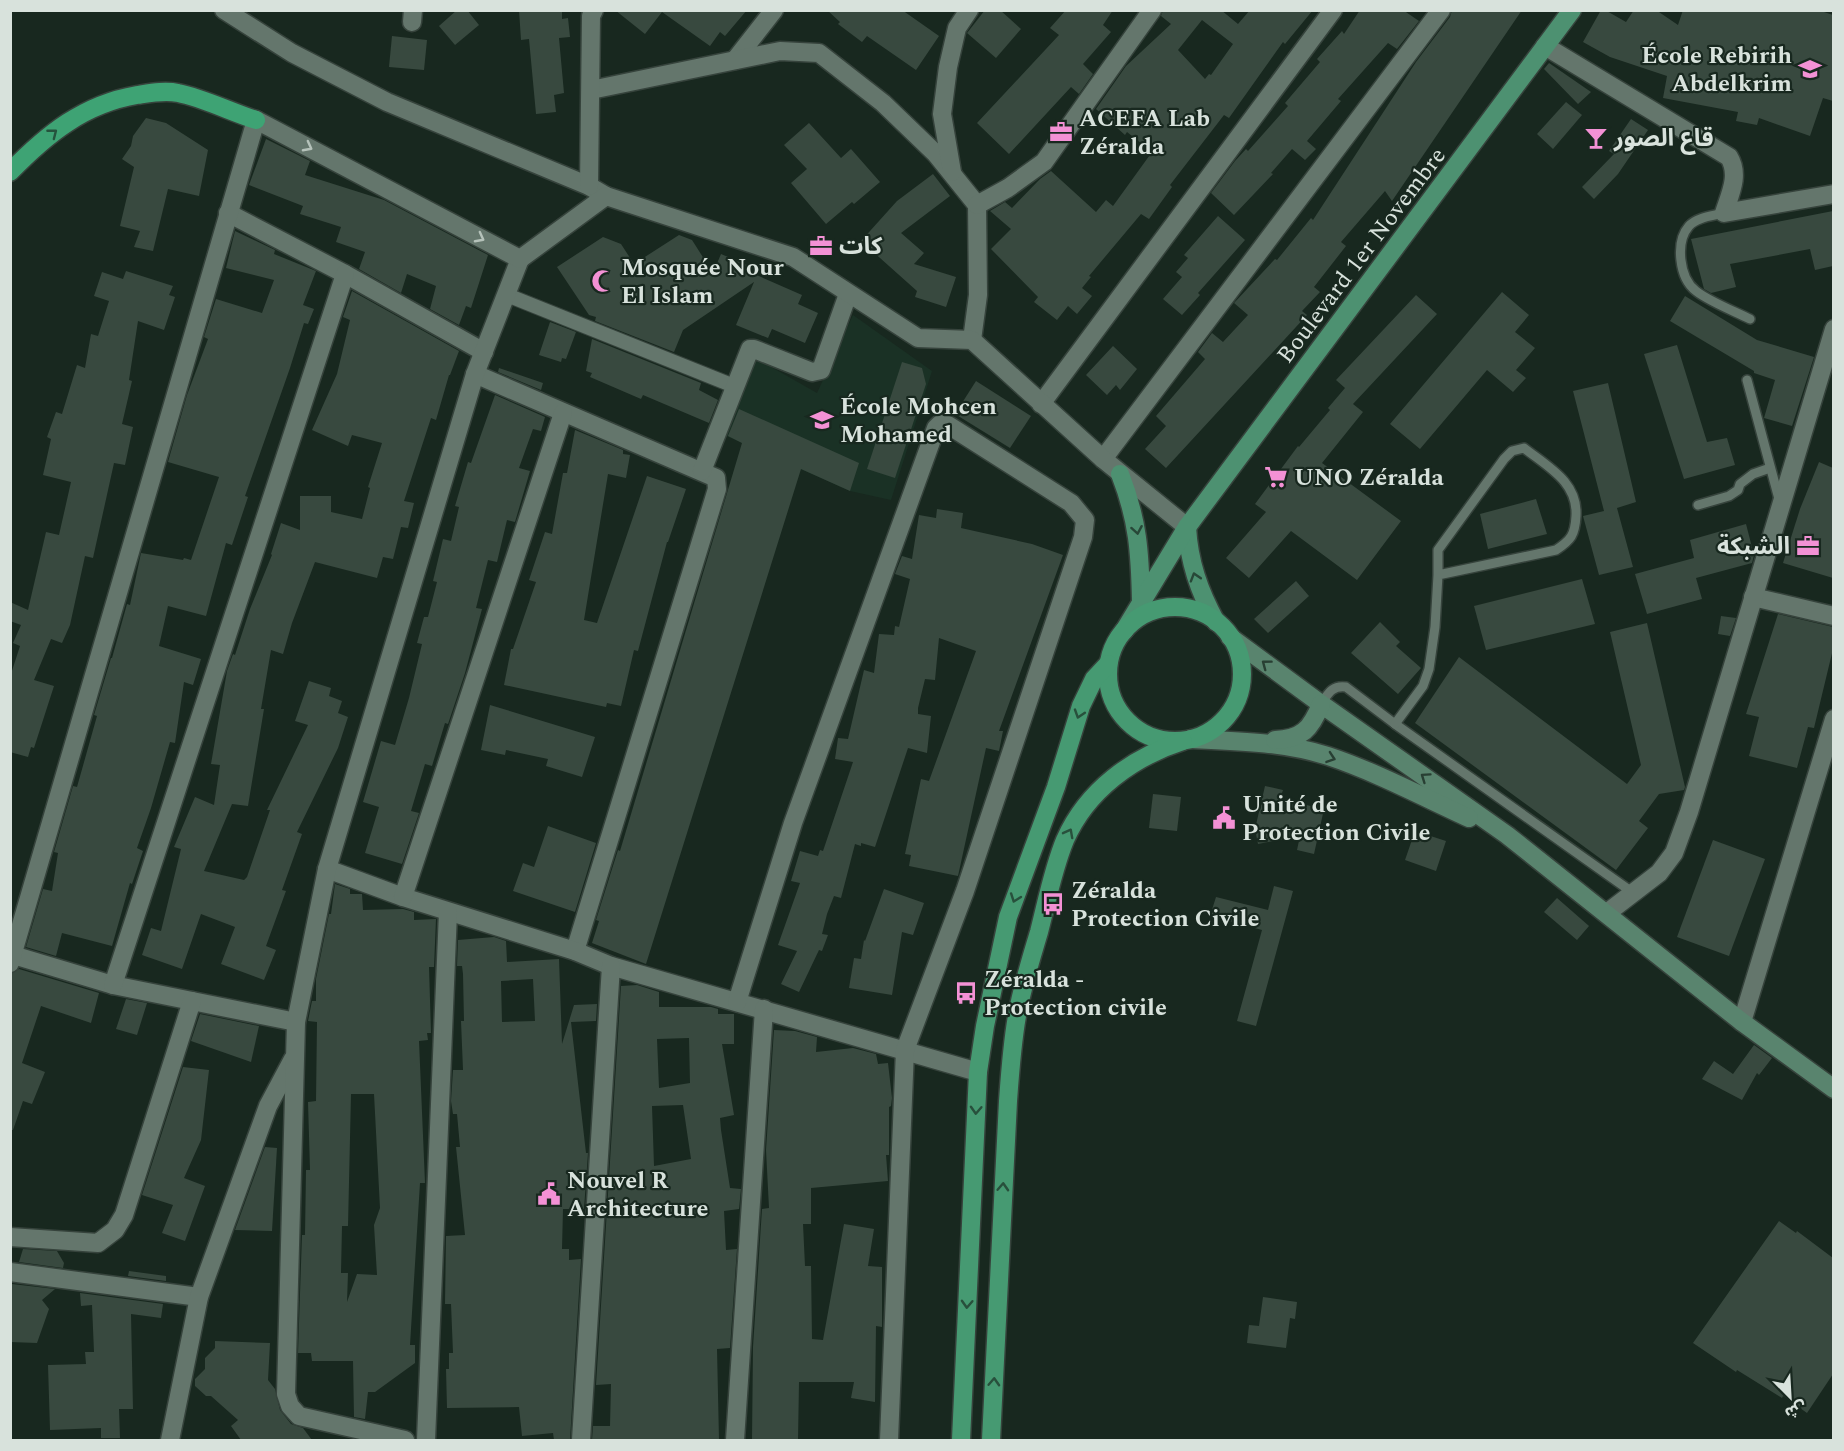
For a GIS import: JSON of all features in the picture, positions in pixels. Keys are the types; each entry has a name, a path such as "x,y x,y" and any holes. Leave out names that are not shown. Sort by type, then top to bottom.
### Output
{"highway":[{"path":"10,172 61,127 85,111 121,98 150,93 177,93 256,120"},
{"path":"992,1440 1008,1101 1017,1015 1065,839 1079,815 1104,786 1137,760 1159,749 1187,740 1210,730 1226,717 1237,698 1241,677 1239,656 1230,637 1216,622 1199,612 1179,607 1158,609 1140,617 1124,630 1108,664 1108,682 1112,699 1121,714 1133,727 1148,736 1165,740 1187,740"},
{"path":"961,1440 978,1072 985,1026 1008,917 1056,787 1081,706 1094,679 1108,664"}],"main road":[{"name":"Boulevard 1er Novembre","path":"1124,630 1187,527 1483,133 1572,10"},
{"path":"1120,474 1136,523 1140,549 1141,602"},
{"path":"1187,527 1192,567 1198,586 1216,622"},
{"path":"1230,637 1507,835 1742,1022 1833,1089"},
{"path":"1187,740 1291,739 1297,737 1312,723 1321,704"},
{"path":"1249,741 1301,749 1327,756 1507,835"}],"street":[{"path":"224,10 292,53 387,102 589,186 606,196 793,257 918,338 972,340 1120,474 1187,527"},
{"path":"735,60 774,10"},
{"path":"953,177 942,114 948,67 957,28 969,10"},
{"path":"977,205 1008,188 1044,162 1152,10"},
{"path":"1041,404 1332,10"},
{"path":"1103,459 1440,11"},
{"path":"589,186 592,12"},
{"path":"1545,46 1729,157 1734,166 1734,183 1724,213 1833,194"},
{"path":"591,90 780,51 819,53 883,103 936,154 977,205 978,295 972,340"},
{"path":"296,1022 113,985 12,959 256,120 520,259"},
{"path":"405,1440 299,1416 290,1406 286,1394 296,1022 327,869 475,374 520,259 606,196"},
{"path":"228,213 345,274 484,352"},
{"path":"113,985 345,274"},
{"path":"702,471 748,351 752,348 812,372 821,370 848,294"},
{"path":"507,295 734,386"},
{"path":"1607,913 1659,873 1674,853 1689,812 1833,329"},
{"path":"475,374 716,478 717,489 575,951"},
{"path":"404,897 563,413"},
{"path":"737,1002 793,823 936,428 940,424 948,425 1071,503 1085,520 1083,537 965,891 905,1050 889,1440"},
{"path":"1753,597 1833,616"},
{"path":"1742,1022 1833,719"},
{"path":"327,869 448,912 575,951 611,966 978,1072"},
{"path":"426,1440 448,912"},
{"path":"581,1440 611,966"},
{"path":"10,1237 98,1242 115,1230 124,1215 192,1001"},
{"path":"735,1440 764,1009"},
{"path":"170,1440 199,1297 268,1106 295,1055"},
{"path":"10,1272 199,1297"}],"lane":[{"path":"1724,213 1704,218 1690,226 1683,238 1682,268 1695,291 1750,319"},
{"path":"1747,380 1781,506"},
{"path":"1395,724 1423,686 1429,669 1435,627 1438,550 1504,459 1512,451 1524,448 1562,478 1572,492 1576,508 1575,530 1567,543 1556,550 1438,575"},
{"path":"1698,505 1729,496 1738,490 1746,478 1770,468"},
{"path":"1321,704 1332,689 1339,686 1346,687 1632,892"}],"shaded area":[{"name":"École Mohcen Mohamed","path":"853,315 932,371 891,500 850,491 722,434 752,356 817,393"}],"building":[{"path":"457,10 467,10 479,25 455,45 439,26"},
{"path":"519,10 562,10 562,19 568,18 570,37 559,38 564,93 554,95 556,112 536,114 529,39 521,40"},
{"path":"615,10 747,10 725,36 720,32 710,46 662,12 645,34"},
{"path":"827,10 902,10 939,36 916,70 867,36 862,42 838,24 840,22"},
{"path":"985,10 1000,10 1021,29 996,58 967,33"},
{"path":"1066,10 1113,10 1103,25 1111,32 1083,64 1093,74 1079,94 1071,87 1009,154 977,123 1059,35 1050,28"},
{"path":"1163,10 1221,10 1238,24 1250,10 1313,10 1285,44 1283,42 1229,118 1224,115 1170,185 1172,187 1149,219 1141,214 1089,276 1091,277 1082,288 1092,296 1077,314 1068,306 1057,320 1034,302 1038,297 991,249 1011,229 990,211 1005,202 1012,208 1051,171 1096,212 1106,200 1113,206 1152,152 1127,132 1125,135 1096,109 1126,66 1171,24 1161,16","holes":["1202,20 1233,44 1211,75 1209,74 1205,79 1178,50"]},
{"path":"1360,10 1403,10 1419,21 1397,49 1388,43 1338,99 1341,101 1307,141 1316,149 1305,160 1292,149 1271,173 1273,174 1234,215 1211,193 1235,161 1246,149 1248,151 1288,106 1285,103 1320,62 1317,59 1342,31 1344,34"},
{"path":"1452,10 1522,10 1392,201 1385,191 1341,242 1346,246 1314,287 1320,292 1302,311 1307,315 1166,468 1145,449 1166,426 1156,416 1205,359 1198,352 1212,333 1223,342 1248,315 1234,303 1275,259 1277,260 1311,218 1313,220 1416,62 1450,17"},
{"path":"1601,10 1626,22 1634,10 1656,10 1678,25 1683,10 1818,10 1833,15 1833,101 1823,98 1810,136 1759,118 1757,125 1736,121 1738,112 1663,98 1667,76 1610,57 1583,42"},
{"path":"392,36 427,40 424,70 389,67"},
{"path":"1549,63 1591,92 1578,104 1544,69"},
{"path":"1566,102 1582,115 1553,149 1537,134"},
{"path":"146,118 166,123 208,150 199,196 168,189 153,251 134,247 140,231 120,226 134,167 122,159 131,146 133,136"},
{"path":"1631,119 1648,130 1618,174 1594,199 1582,187 1614,154 1609,151"},
{"path":"809,123 841,158 851,149 880,182 826,224 791,183 807,169 784,145"},
{"path":"266,139 310,161 305,175 384,200 488,255 471,308 466,306 459,325 430,309 436,286 407,274 401,293 359,269 365,252 336,242 341,227 300,214 303,206 249,185"},
{"path":"933,174 950,196 901,233 924,253 914,264 956,277 946,307 915,297 917,291 861,241 897,201"},
{"path":"1833,211 1833,266 1815,270 1810,249 1730,264 1736,287 1711,293 1704,289 1691,239"},
{"path":"1218,216 1245,240 1198,293 1200,295 1182,315 1163,299 1182,277 1176,272 1188,258 1184,255"},
{"path":"235,231 275,250 274,254 316,271 303,305 314,309 308,324 304,323 245,496 248,497 232,545 226,543 206,616 168,606 159,646 201,659 193,685 184,682 175,743 170,742 137,848 143,851 132,884 130,883 112,946 62,933 56,956 26,947 43,889 52,891 58,853 54,852 73,786 77,787 97,716 94,715 127,604 130,605 141,553 191,560 219,477 168,462 187,395 208,339 204,337 216,299 262,313 274,280 226,268"},
{"path":"679,235 692,240 713,273 721,254 754,268 752,273 802,295 798,304 818,313 805,343 772,329 768,338 736,325 754,282 683,330 674,352 595,321 596,317 589,315 557,267 603,237 621,244 634,264"},
{"path":"126,271 173,286 169,295 175,297 164,330 138,321 129,380 132,381 122,424 133,427 125,465 114,463 93,558 85,556 70,625 62,643 51,639 34,680 54,686 34,748 31,747 28,757 10,752 10,677 20,646 13,643 21,625 10,621 10,602 28,610 46,532 59,535 71,482 43,475 51,439 47,437 56,412 62,414 77,365 85,368 91,334 98,336 109,301 94,296 102,272 123,279"},
{"path":"352,291 459,351 449,375 436,420 431,418 404,501 414,503 408,528 401,527 393,559 383,557 377,578 315,562 283,654 271,650 248,806 232,804 204,871 244,880 247,877 270,810 267,810 308,725 295,721 309,681 331,688 329,696 342,701 338,713 348,717 338,748 297,832 302,834 282,890 286,891 266,946 276,950 264,980 221,964 235,927 201,914 182,969 142,955 151,928 161,931 181,849 174,847 195,797 214,805 220,765 211,764 227,671 272,555 281,523 300,530 300,496 331,496 331,512 362,519 370,488 368,487 382,443 352,435 348,446 312,430 337,374 350,320 343,317"},
{"path":"1502,292 1529,315 1515,332 1535,348 1516,370 1526,378 1513,392 1487,370 1420,449 1390,424"},
{"path":"1416,295 1437,314 1353,404 1363,412 1322,463 1401,521 1357,580 1291,531 1249,578 1226,558 1266,512 1255,504 1345,388 1336,380"},
{"path":"1685,296 1757,340 1814,357 1792,426 1764,418 1775,380 1754,373 1670,321"},
{"path":"550,322 576,332 566,359 562,358 561,362 539,355"},
{"path":"592,339 701,383 699,390 718,400 709,423 643,395 641,399 590,377 592,373 586,371"},
{"path":"1677,345 1707,442 1727,438 1735,465 1684,479 1644,354"},
{"path":"1113,346 1137,369 1120,390 1116,385 1107,395 1086,375"},
{"path":"902,362 922,368 926,384 895,478 867,469"},
{"path":"499,368 543,383 541,390 498,372"},
{"path":"976,381 1031,416 1010,448 955,414"},
{"path":"1608,383 1636,502 1617,508 1633,567 1599,575 1583,516 1604,511 1573,391"},
{"path":"495,395 545,417 541,431 533,429 519,468 530,471 515,522 507,520 497,562 488,560 476,608 482,609 465,673 448,724 445,723 432,766 425,764 411,811 419,813 402,864 365,853 379,807 363,802 381,741 395,745 422,644 417,643 424,617 428,617 437,582 433,581 443,539 451,541 459,507 455,506 468,462 471,463"},
{"path":"739,409 859,463 850,491 801,469 646,964 592,943 599,921 596,920 618,850 620,851 742,443 728,436"},
{"path":"575,430 623,450 623,454 630,455 626,478 608,474 584,620 597,623 647,476 686,489 667,542 638,651 634,650 621,706 607,703 606,707 504,685 511,649 513,649 536,582 529,580 545,532 552,534 563,473 567,473"},
{"path":"1819,462 1833,468 1833,578 1783,563 1800,509"},
{"path":"1536,499 1547,534 1488,549 1480,514"},
{"path":"937,509 963,513 961,528 1032,544 1063,555 999,731 1003,731 999,751 986,748 958,876 909,866 911,855 905,854 921,779 929,781 976,651 939,638 935,680 925,679 918,708 918,714 931,716 927,753 908,748 875,847 861,843 861,846 855,844 841,898 834,896 827,914 822,934 828,935 822,951 819,950 799,992 781,984 797,951 778,945 800,883 791,881 800,851 818,856 820,850 823,851 853,762 835,759 838,738 848,739 864,670 874,673 879,634 894,635 895,626 899,627 910,579 895,574 902,556 912,559 919,515 936,518"},
{"path":"1746,524 1754,555 1752,563 1696,578 1702,599 1647,614 1635,574 1694,558 1690,540"},
{"path":"1582,579 1595,624 1486,650 1474,606"},
{"path":"1296,581 1309,596 1268,633 1254,619"},
{"path":"1778,614 1833,627 1833,649 1814,728 1808,727 1797,768 1749,756 1759,717 1746,714"},
{"path":"1721,616 1736,618 1730,636 1718,634"},
{"path":"1380,622 1400,642 1396,646 1421,668 1398,694 1351,653"},
{"path":"1647,623 1685,787 1684,790 1659,794 1639,821 1648,828 1616,870 1415,723 1459,657 1627,784 1641,765 1610,632"},
{"path":"490,705 595,737 582,777 546,766 548,759 506,750 505,755 481,750"},
{"path":"1265,786 1283,790 1280,799 1324,809 1314,854 1297,850 1300,836 1258,844 1255,829"},
{"path":"1153,794 1181,797 1177,831 1149,828"},
{"path":"548,826 596,843 575,912 513,891 523,863 534,867"},
{"path":"1415,831 1446,841 1436,871 1405,860"},
{"path":"1713,840 1765,859 1729,956 1677,937"},
{"path":"335,884 350,889 350,894 362,894 363,910 403,909 414,912 414,920 436,919 434,967 429,967 431,1033 427,1033 428,1040 419,1041 425,1183 420,1183 410,1345 415,1345 415,1363 375,1392 368,1392 365,1419 354,1417 353,1361 312,1361 311,1353 298,1353 302,1235 305,1235 306,1170 310,1170 308,1102 316,1101 317,1022 308,1021 312,1001 316,1001 316,979 329,914 331,914","holes":["351,1094 374,1094 380,1208 374,1225 377,1275 357,1274 347,1302 348,1273 341,1273 342,1226 348,1226"]},
{"path":"1274,886 1293,891 1256,1026 1237,1021 1262,930 1210,916 1216,897 1268,910"},
{"path":"884,889 924,903 913,935 902,932 892,995 849,988 854,958 861,959 864,940"},
{"path":"1557,898 1589,926 1577,940 1544,912"},
{"path":"494,937 506,941 507,962 559,959 562,1044 574,1005 597,1004 596,1021 571,1022 586,1153 588,1153 584,1209 563,1209 562,1249 569,1249 569,1260 581,1259 570,1440 554,1440 553,1433 522,1436 519,1407 447,1408 446,1369 449,1369 449,1353 453,1353 451,1304 445,1304 446,1236 465,1235 456,1147 460,1147 457,1114 453,1114 451,1101 453,1070 463,1070 461,1021 464,1021 463,974 462,966 457,966 458,940","holes":["533,979 535,1021 502,1022 501,981"]},
{"path":"19,969 99,993 91,1023 41,1006 22,1063 45,1072 32,1104 23,1101 13,1130 10,1130 10,974"},
{"path":"637,985 659,992 659,1007 711,1007 718,1009 718,1014 734,1014 734,1044 722,1044 734,1115 720,1118 730,1188 741,1189 739,1209 724,1211 726,1250 737,1249 730,1348 717,1349 719,1440 592,1440 593,1426 610,1426 611,1384 596,1385 621,986","holes":["689,1038 690,1083 659,1088 657,1039","683,1105 691,1159 654,1166 652,1106"]},
{"path":"126,999 147,1003 137,1035 116,1029"},
{"path":"200,1014 259,1026 251,1062 191,1041"},
{"path":"774,1030 795,1031 817,1037 816,1052 853,1048 876,1054 878,1064 888,1063 892,1098 889,1107 889,1155 886,1155 888,1181 811,1188 811,1224 803,1224 805,1266 811,1266 812,1339 823,1340 844,1224 874,1229 868,1266 882,1267 882,1327 876,1326 875,1402 851,1398 854,1382 799,1382 798,1440 752,1439 753,1347 762,1209 769,1208 766,1150"},
{"path":"1754,1045 1772,1058 1759,1075 1757,1073 1742,1100 1702,1079 1714,1061 1733,1074"},
{"path":"183,1067 209,1070 201,1140 184,1178 205,1186 185,1241 162,1233 173,1205 142,1195"},
{"path":"265,1147 277,1148 272,1231 235,1230"},
{"path":"1779,1221 1796,1233 1797,1231 1833,1258 1833,1374 1807,1413 1783,1396 1782,1398 1737,1370 1736,1372 1693,1343"},
{"path":"23,1249 57,1251 64,1263 63,1268 19,1262"},
{"path":"129,1271 166,1276 166,1281 128,1276"},
{"path":"12,1284 55,1289 42,1300 49,1309 37,1343 10,1342"},
{"path":"80,1293 163,1304 161,1318 131,1314 133,1409 119,1409 120,1438 101,1438 101,1428 50,1430 48,1365 86,1364 85,1352 94,1352 92,1305 81,1306"},
{"path":"1263,1297 1297,1302 1295,1319 1290,1318 1286,1348 1247,1343 1249,1325 1259,1326"},
{"path":"215,1341 270,1343 268,1380 275,1389 280,1410 291,1424 303,1428 312,1440 241,1440 231,1426 238,1420 211,1396 206,1396 195,1386 195,1379 205,1369 205,1358 215,1348"}],"place":[{"name":"École Rebirih Abdelkrim","path":"1810,69"},
{"name":"ACEFA Lab Zéralda","path":"1061,132"},
{"name":"قاع الصور","path":"1596,138"},
{"name":"كات","path":"821,246"},
{"name":"Mosquée Nour El Islam","path":"603,281"},
{"name":"École Mohcen Mohamed","path":"822,420"},
{"name":"UNO Zéralda","path":"1276,477"},
{"name":"الشبكة","path":"1808,546"},
{"name":"Unité de Protection Civile","path":"1224,818"},
{"name":"Zéralda Protection Civile","path":"1053,904"},
{"name":"Zéralda - Protection civile","path":"966,993"},
{"name":"Nouvel R Architecture","path":"549,1194"}]}
